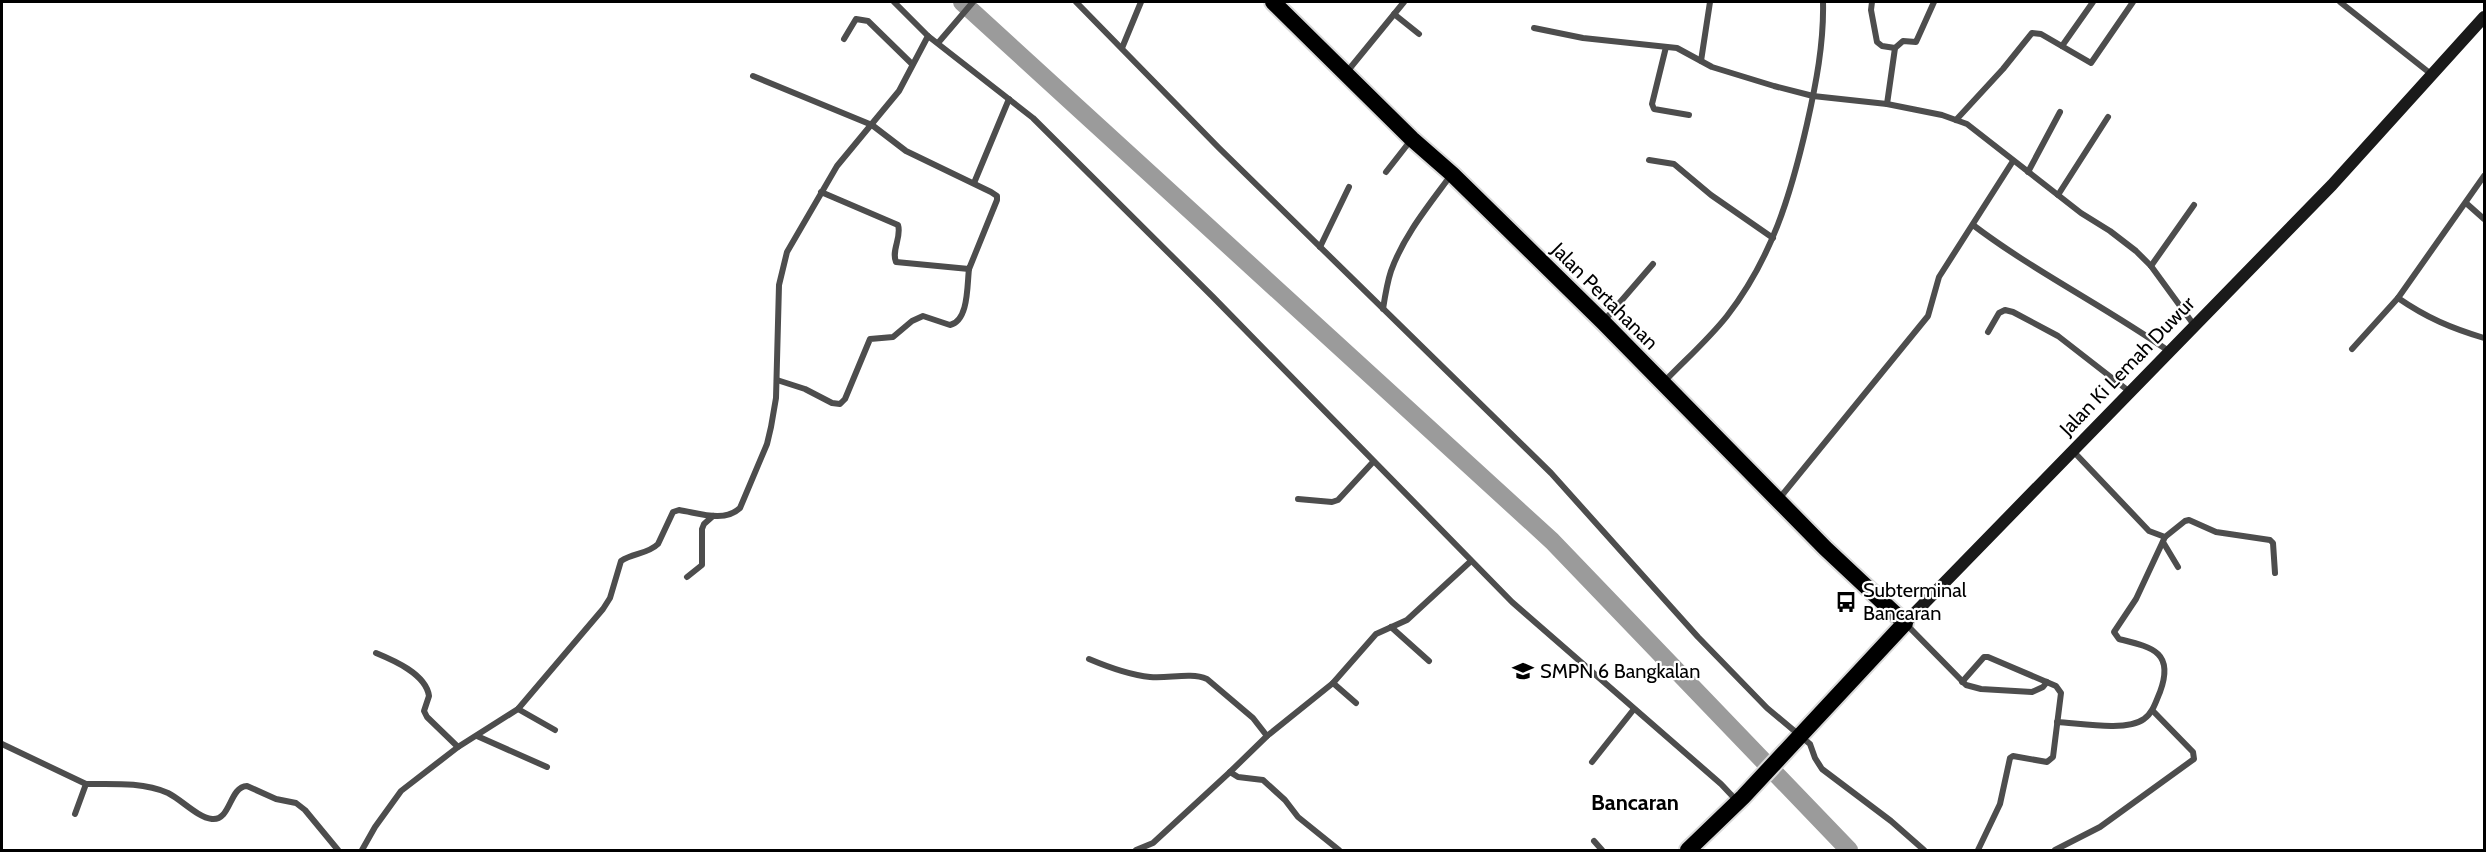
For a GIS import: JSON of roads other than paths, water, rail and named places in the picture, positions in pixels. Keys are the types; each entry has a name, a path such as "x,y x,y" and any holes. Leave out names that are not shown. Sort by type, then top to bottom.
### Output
{"highway":[{"name":"Jalan Pertahanan","path":"1273,2 1603,322 1778,500 1905,623"},
{"name":"Jalan Ki Lemah Duwur","path":"1688,850 1741,800 1905,623"}],"main road":[{"name":"Jalan Ki Lemah Duwur","path":"1905,623 2332,185 2484,16"}],"street":[{"path":"894,2 928,36 1033,118 1205,289 1512,602 1741,800"},
{"path":"938,43 973,2"},
{"path":"1076,2 1320,247 1551,473 1698,637 1798,738 1810,744 1822,769 1891,821 1924,850"},
{"path":"1122,48 1141,2"},
{"path":"1346,74 1404,2"},
{"path":"1701,60 1710,2"},
{"path":"1663,383 1726,317 1746,288 1773,238 1793,186 1813,96 1823,31 1823,2"},
{"path":"1872,2 1871,9 1877,42 1882,46 1895,48"},
{"path":"1887,104 1895,48 1903,41 1916,42 1934,2"},
{"path":"2062,46 2093,2"},
{"path":"1956,120 2003,69 2032,33 2038,33 2091,63 2133,2"},
{"path":"2340,2 2431,74"},
{"path":"1394,14 1419,34"},
{"path":"844,39 856,19 868,21 912,64"},
{"path":"1534,28 1583,38 1682,49 1712,67 1813,96 1887,104 1967,124 2081,213 2110,231 2151,266 2195,326"},
{"path":"362,850 375,827 401,791 458,747 518,709 603,609 610,598 621,561 658,544 673,512 679,510 713,516 733,514 744,499 767,444 776,398 779,285 787,252 820,192 852,148 899,91 928,36"},
{"path":"1666,47 1652,104 1654,109 1660,111 1689,115"},
{"path":"753,76 872,125 906,151 997,196 969,268 964,307 959,320 950,325 922,316 912,321 893,337 870,339 845,399 840,404 777,380"},
{"path":"974,183 1009,99"},
{"path":"2028,172 2060,112"},
{"path":"2058,195 2108,117"},
{"path":"1386,172 1412,139"},
{"path":"1649,160 1668,161 1674,164 1711,195 1773,238"},
{"path":"1778,500 1928,316 1932,307 1935,284 2013,161"},
{"path":"1383,309 1391,273 1405,243 1420,217 1452,174"},
{"path":"2352,350 2398,298 2484,177"},
{"path":"1320,247 1349,187"},
{"path":"820,192 898,225 900,230 894,257 896,262 969,268"},
{"path":"2466,203 2484,219"},
{"path":"2151,266 2194,205"},
{"path":"1972,225 2001,247 2125,321 2170,352"},
{"path":"1603,322 1653,264"},
{"path":"2398,298 2428,318 2450,328 2484,338"},
{"path":"1988,332 1999,313 2005,310 2013,312 2058,336 2131,393"},
{"path":"2073,451 2149,531 2164,539 2178,567"},
{"path":"1298,499 1335,502 1373,462"},
{"path":"687,577 702,565 702,529 713,516"},
{"path":"2057,722 2121,726 2145,719 2153,711 2163,684 2164,663 2161,655 2152,647 2119,639 2115,632 2139,593 2164,539 2185,521 2189,520 2216,532 2270,540 2273,543 2275,573"},
{"path":"1136,850 1153,843 1268,736 1333,683 1376,634 1407,620 1471,561"},
{"path":"1905,623 1962,682 1981,689 2032,692 2043,687 2047,682"},
{"path":"1391,627 1429,662"},
{"path":"376,652 395,661 423,684 429,696 424,711 426,717 458,747"},
{"path":"1962,682 1984,657 1988,657 2060,689 2053,758 2047,762 2013,756 2010,758 2000,804 1978,850"},
{"path":"1089,659 1125,672 1149,677 1199,676 1207,679 1253,718 1268,736"},
{"path":"1333,683 1356,703"},
{"path":"518,709 555,730"},
{"path":"1593,762 1634,709"},
{"path":"2055,850 2100,828 2194,759 2193,752 2153,711"},
{"path":"477,736 547,767"},
{"path":"2,744 86,784 153,788 168,793 210,819 217,819 223,815 239,789 247,786 276,799 296,803 305,810 338,850"},
{"path":"1230,772 1238,777 1263,780 1285,800 1298,817 1339,850"},
{"path":"75,814 86,784"},
{"path":"1594,841 1602,850"}],"waterway":[{"path":"962,2 1552,541 1849,850"}],"place":[{"name":"Subterminal Bancaran","path":"1846,602"},
{"name":"SMPN 6 Bangkalan","path":"1523,671"}],"district":[{"name":"Bancaran","path":"1635,802"}]}
